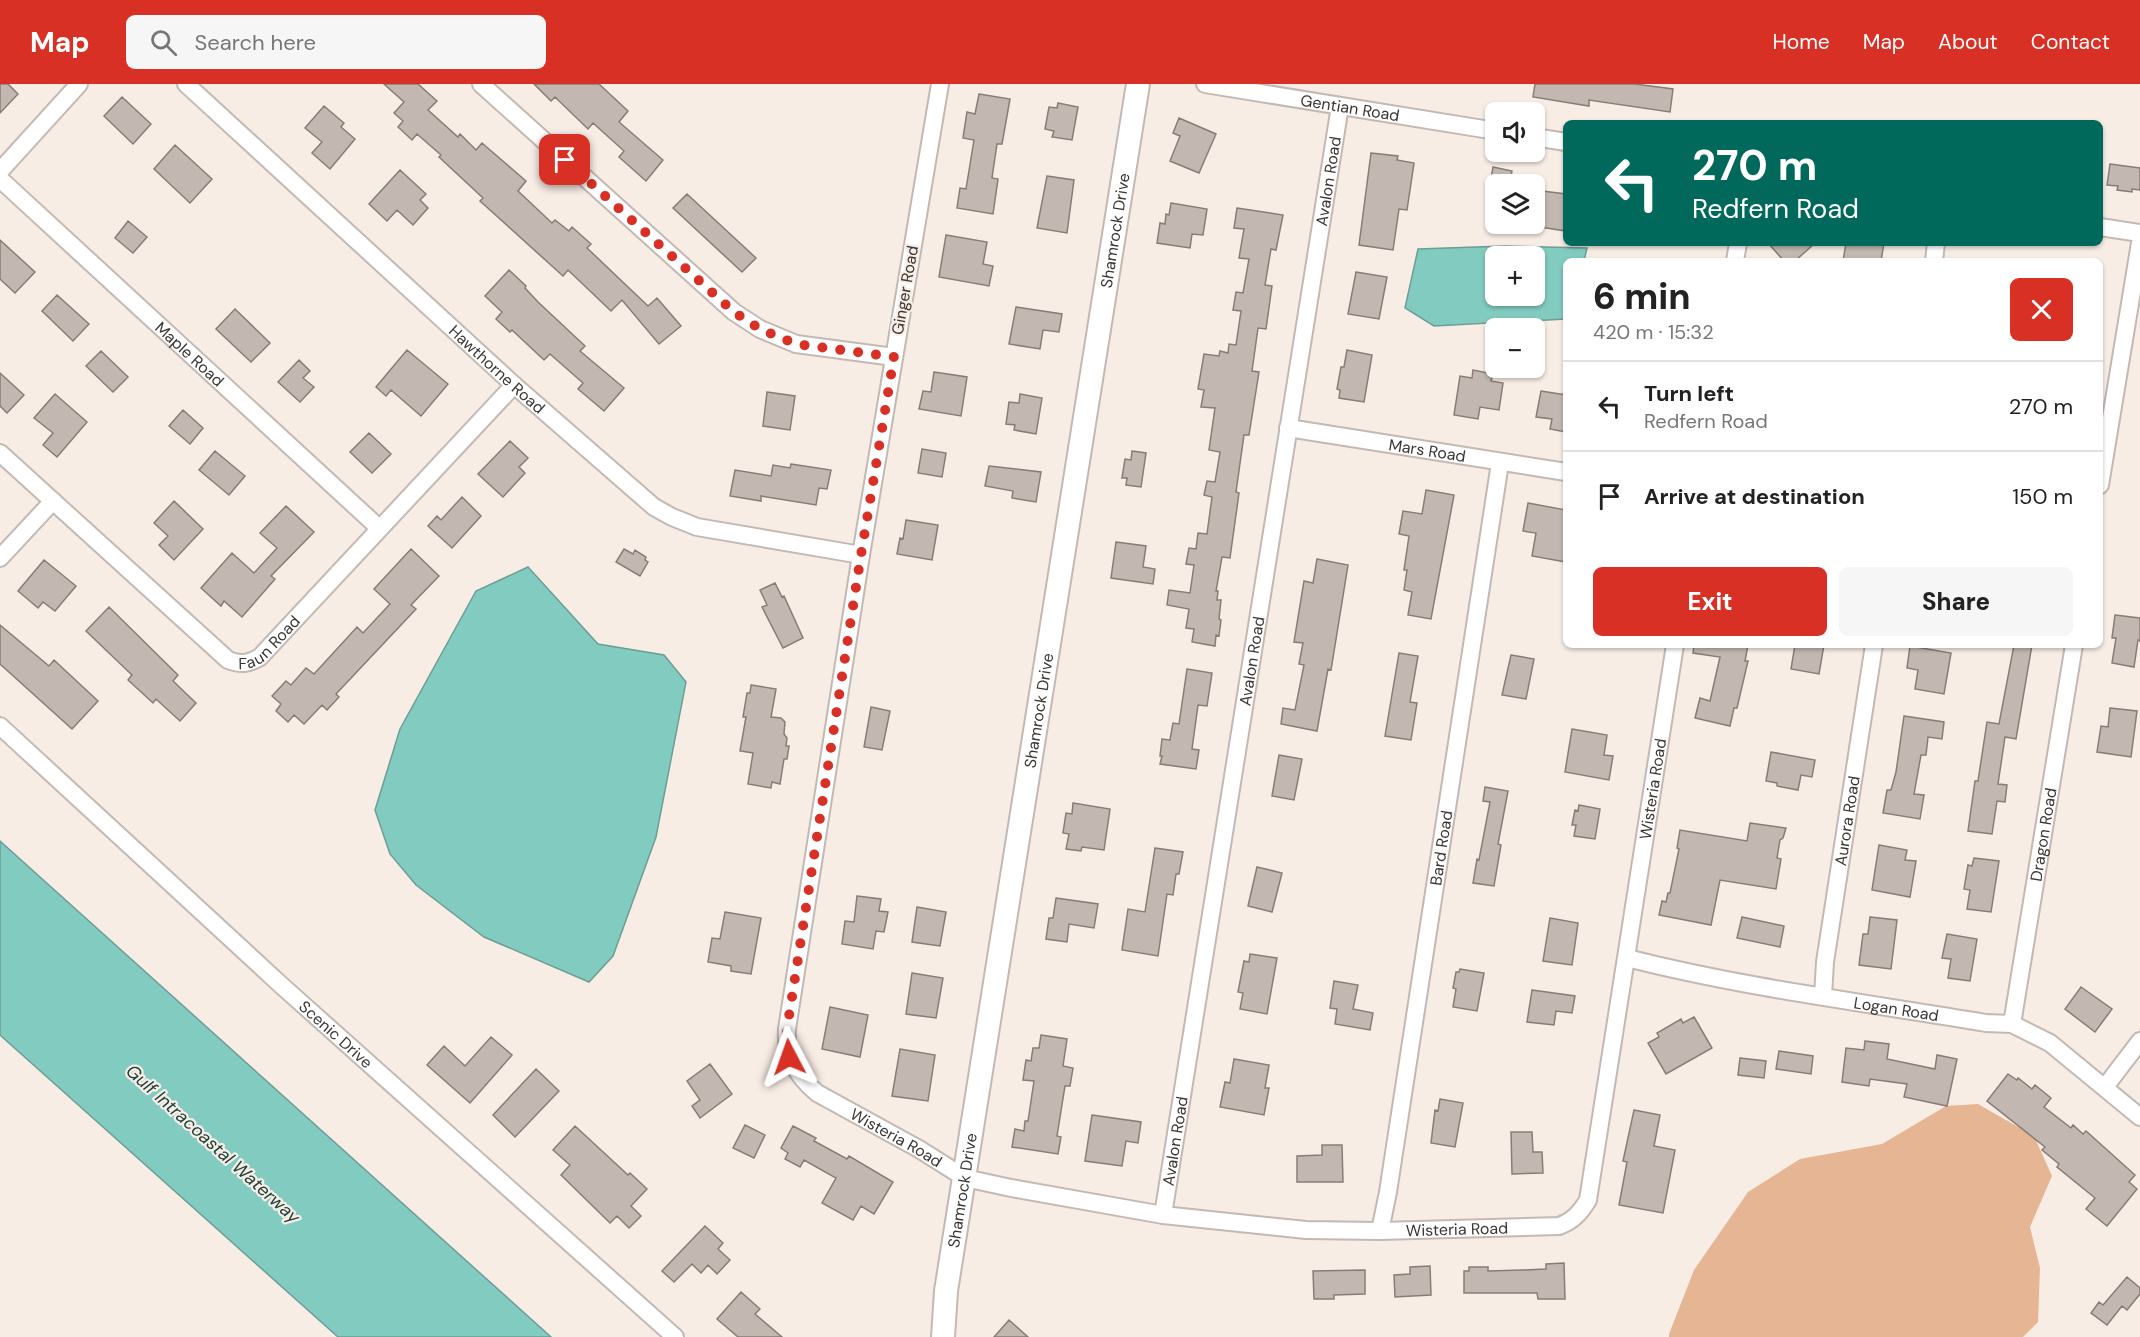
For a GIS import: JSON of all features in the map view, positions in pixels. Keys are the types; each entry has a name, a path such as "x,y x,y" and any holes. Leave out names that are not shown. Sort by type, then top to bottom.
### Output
{"street":[{"path":"0,171 79,84"},
{"name":"Hawthorne Road","path":"186,84 514,385 638,495 672,517 697,527 861,555"},
{"path":"481,84 734,312 760,329 796,344 894,357"},
{"name":"Ginger Road","path":"793,1066 786,1042 787,1029 861,555 940,84"},
{"name":"Shamrock Drive","path":"943,1337 946,1291 1138,84"},
{"name":"Gentian Road","path":"1205,84 1485,129"},
{"name":"Avalon Road","path":"1163,1215 1340,106"},
{"path":"1545,139 1563,142"},
{"name":"Maple Road","path":"0,179 379,528"},
{"path":"2103,227 2140,233"},
{"path":"2103,467 2140,243"},
{"name":"Faun Road","path":"0,453 228,660 240,664 249,663 260,657 514,385"},
{"name":"Mars Road","path":"1288,428 1563,472"},
{"name":"Bard Road","path":"1380,1231 1388,1192 1500,463"},
{"path":"0,558 53,501"},
{"name":"Wisteria Road","path":"793,1066 804,1083 817,1093 919,1149 965,1179 1163,1215 1306,1230 1380,1231 1559,1226 1569,1222 1581,1212 1588,1200 1675,648"},
{"name":"Aurora Road","path":"1823,996 1826,962 1874,648"},
{"name":"Dragon Road","path":"2012,1024 2074,648"},
{"name":"Scenic Drive","path":"0,726 281,985 675,1337"},
{"name":"Logan Road","path":"1627,958 1670,969 1823,996 1986,1023 2012,1024 2050,1043 2140,1117"},
{"path":"2105,1088 2140,1041"}],"shaded area":[{"path":"1978,1104 2034,1136 2052,1176 2030,1227 2040,1268 2038,1322 2023,1337 1669,1337 1694,1270 1748,1192 1800,1159 1882,1144 1946,1106"}],"water":[{"path":"1485,247 1485,306 1545,306 1545,247 1587,248 1585,258 1563,258 1563,319 1485,318 1485,323 1434,326 1405,308 1418,249"},
{"path":"528,567 598,644 664,655 686,682 656,837 613,956 589,982 484,937 416,885 390,854 375,810 400,729 476,591"},
{"name":"Gulf Intracoastal Waterway","path":"0,841 551,1337 338,1337 0,1035"}],"building":[{"path":"0,84 8,84 18,94 0,113"},
{"path":"384,84 418,84 437,101 428,110 458,137 460,134 476,150 482,143 526,181 518,191 552,223 555,220 569,231 572,227 591,244 587,248 648,306 657,298 681,326 659,344 622,300 611,311 568,270 563,276 480,201 483,198 439,157 441,155 417,134 412,140 398,127 403,121 394,113 404,102"},
{"path":"534,84 599,84 628,111 619,122 663,160 646,181 619,157 624,151 593,123 588,129 555,97 551,101"},
{"path":"1535,84 1635,84 1673,89 1670,112 1589,100 1589,106 1533,97"},
{"path":"979,94 1010,99 1002,144 997,144 992,178 998,179 993,214 957,208 960,188 966,189 974,140 963,138 967,112 975,114"},
{"path":"122,97 151,124 133,144 104,116"},
{"path":"1058,103 1078,107 1072,140 1052,137 1054,131 1045,129 1049,107 1057,108"},
{"path":"324,106 344,123 341,127 355,139 330,169 312,153 322,142 305,128"},
{"path":"1179,118 1216,134 1199,173 1170,161 1180,136 1173,133"},
{"path":"175,145 212,179 190,203 154,169"},
{"path":"1371,153 1398,156 1397,160 1414,163 1407,210 1399,209 1393,250 1359,245"},
{"path":"2110,164 2140,168 2140,190 2132,189 2132,192 2117,190 2118,186 2107,185"},
{"path":"1493,167 1512,171 1511,174 1492,174"},
{"path":"400,170 426,194 420,200 428,208 413,225 397,210 387,221 369,204"},
{"path":"1047,176 1074,180 1067,233 1037,228"},
{"path":"1545,191 1563,194 1563,231 1545,228"},
{"path":"687,194 756,258 742,272 673,208"},
{"path":"1171,203 1207,209 1203,235 1192,234 1190,248 1157,243 1160,223 1165,224"},
{"path":"1237,208 1283,215 1276,250 1271,249 1265,285 1272,286 1266,329 1258,328 1252,371 1259,372 1249,435 1244,435 1230,558 1222,557 1216,591 1218,591 1217,600 1221,600 1219,619 1221,620 1215,646 1192,642 1194,629 1186,628 1189,609 1167,605 1169,590 1190,593 1194,565 1186,564 1189,548 1196,549 1198,533 1207,534 1212,497 1204,495 1207,481 1215,482 1220,452 1209,450 1215,408 1201,407 1204,390 1198,389 1204,354 1219,356 1220,351 1228,353 1229,344 1236,345 1241,311 1233,310 1236,292 1243,293 1249,259 1239,258 1244,229 1234,228"},
{"path":"128,221 147,237 133,253 115,238"},
{"path":"946,235 987,242 983,264 993,266 989,286 939,277"},
{"path":"0,240 35,272 15,293 0,279"},
{"path":"1771,246 1812,246 1798,258 1781,258"},
{"path":"1846,246 1884,246 1882,258 1844,258"},
{"path":"509,270 526,286 525,288 538,302 585,346 580,351 624,388 604,411 578,389 583,383 550,354 544,360 512,330 510,332 496,319 502,312 485,296"},
{"path":"1356,272 1387,277 1379,319 1348,314"},
{"path":"57,295 89,324 73,341 42,311"},
{"path":"1016,307 1062,314 1059,332 1043,330 1040,349 1009,344"},
{"path":"235,309 270,343 251,362 216,329"},
{"path":"407,350 448,384 421,416 391,390 386,396 376,387"},
{"path":"1347,350 1372,355 1364,402 1339,398 1340,390 1337,389"},
{"path":"101,351 128,377 113,392 86,366"},
{"path":"299,360 310,371 303,378 314,387 300,402 278,382"},
{"path":"1473,370 1485,372 1485,378 1492,378 1491,381 1503,383 1499,410 1480,407 1478,419 1454,415 1460,376 1472,378"},
{"path":"934,372 967,377 961,416 919,409 923,391 931,392"},
{"path":"0,373 24,395 7,413 0,406"},
{"path":"1541,391 1563,395 1563,431 1550,429 1552,419 1536,417"},
{"path":"767,392 795,396 790,430 763,426"},
{"path":"55,394 87,422 57,457 43,445 53,433 34,418"},
{"path":"1020,394 1042,398 1036,434 1014,430 1015,425 1006,424 1009,402 1019,403"},
{"path":"183,410 203,428 190,444 169,426"},
{"path":"369,433 391,454 372,473 350,452"},
{"path":"510,441 528,458 519,467 525,473 503,497 478,474"},
{"path":"922,449 946,453 942,477 918,473"},
{"path":"215,451 245,476 229,495 199,470"},
{"path":"1132,451 1146,453 1141,487 1126,485 1127,478 1122,478 1125,459 1131,460"},
{"path":"791,464 831,470 827,489 819,488 816,505 761,496 761,501 730,496 735,470 771,476 773,465 790,468"},
{"path":"989,466 1041,472 1036,502 1012,498 1013,491 985,486"},
{"path":"1426,490 1454,495 1431,619 1408,615 1412,592 1404,590 1407,570 1404,570 1409,536 1399,534 1403,511 1422,514"},
{"path":"462,497 481,516 452,548 428,526 437,516 441,520"},
{"path":"174,501 203,529 174,560 159,545 168,536 154,523"},
{"path":"1528,503 1563,509 1563,561 1532,556 1536,533 1523,531"},
{"path":"286,506 314,532 271,576 275,579 242,617 224,601 221,606 201,588 232,553 254,573 277,548 260,533"},
{"path":"906,520 938,525 932,560 897,554 900,538 903,539"},
{"path":"1116,542 1146,546 1143,567 1155,569 1153,584 1111,578"},
{"path":"411,549 439,576 411,605 416,609 336,694 339,697 327,710 322,705 304,724 294,715 288,722 276,711 281,704 272,696 286,681 291,685 306,668 314,674 357,627 363,633 390,604 374,589"},
{"path":"624,549 633,554 635,550 646,557 645,560 648,562 640,576 616,562"},
{"path":"1317,559 1348,565 1331,670 1328,669 1317,731 1281,724 1283,708 1295,710 1304,665 1299,664 1303,643 1294,642 1304,581 1313,583"},
{"path":"44,560 76,586 55,611 43,602 38,608 18,591"},
{"path":"775,583 782,597 784,596 803,638 783,648 762,607 767,605 760,590"},
{"path":"109,607 178,675 173,681 196,703 180,721 156,699 153,703 128,680 132,675 86,631"},
{"path":"2115,615 2140,618 2140,641 2138,640 2134,667 2112,663 2116,638 2112,638"},
{"path":"0,625 49,666 54,660 98,701 72,729 0,664"},
{"path":"1694,648 1747,648 1745,661 1748,661 1737,708 1734,708 1730,726 1695,718 1700,698 1710,701 1720,657 1693,653"},
{"path":"1794,648 1823,648 1819,674 1791,669"},
{"path":"1910,648 1951,653 1944,694 1915,689 1918,670 1907,668"},
{"path":"2013,648 2031,648 2016,739 2005,737 1998,784 2007,785 2005,802 1997,801 1992,834 1968,831 1987,722 1999,724"},
{"path":"1399,653 1418,656 1410,702 1417,703 1411,740 1385,736"},
{"path":"1511,655 1534,659 1526,699 1502,695"},
{"path":"1187,669 1212,673 1207,706 1198,705 1192,749 1199,750 1196,769 1160,764 1162,739 1170,740 1173,723 1179,724"},
{"path":"751,685 776,689 771,717 781,718 785,722 786,746 789,746 787,759 784,759 780,784 772,782 771,788 748,784 753,753 740,751 746,717 743,717 747,693 750,693"},
{"path":"871,707 890,711 882,750 864,747"},
{"path":"2110,708 2137,711 2131,757 2097,752 2101,726 2108,727"},
{"path":"1904,716 1944,722 1942,739 1928,737 1926,755 1921,755 1914,794 1924,795 1920,819 1883,813 1887,790 1891,790 1896,772"},
{"path":"1572,729 1607,735 1604,755 1613,756 1609,780 1565,772"},
{"path":"1771,752 1815,760 1812,777 1801,775 1798,790 1777,786 1777,783 1766,781"},
{"path":"1279,755 1302,759 1294,800 1272,796"},
{"path":"1485,787 1508,791 1498,844 1501,845 1494,886 1473,883 1490,802 1483,801"},
{"path":"1073,803 1110,809 1104,850 1082,847 1081,851 1066,849 1069,834 1063,833 1066,813 1072,814"},
{"path":"1579,805 1600,809 1595,839 1574,836 1576,825 1572,825 1575,810 1578,811"},
{"path":"1750,823 1786,828 1780,840 1777,858 1781,859 1776,889 1720,880 1711,925 1659,915 1662,901 1666,902 1668,893 1670,893 1679,849 1677,848 1680,830 1747,841"},
{"path":"1879,845 1907,850 1905,860 1916,861 1910,897 1872,890"},
{"path":"1155,848 1183,852 1179,874 1176,874 1173,895 1167,894 1158,956 1122,950 1128,909 1145,912"},
{"path":"1974,858 1999,861 1991,912 1967,909 1970,890 1964,889 1968,865 1972,866"},
{"path":"1257,867 1282,873 1272,912 1248,906"},
{"path":"857,896 881,899 879,911 888,912 884,932 876,931 873,949 842,944 845,921 854,922"},
{"path":"1056,898 1098,904 1094,928 1069,924 1067,942 1046,939 1049,918 1053,918"},
{"path":"917,907 946,912 940,946 912,942"},
{"path":"725,912 761,918 751,974 731,971 731,966 708,962 712,938 720,939"},
{"path":"1742,917 1784,926 1780,947 1737,938"},
{"path":"1870,917 1897,920 1891,969 1859,965 1863,934 1868,934"},
{"path":"1550,918 1578,923 1572,965 1543,961"},
{"path":"1947,934 1977,939 1970,981 1948,978 1951,959 1942,958"},
{"path":"1250,954 1277,958 1267,1014 1240,1009 1243,993 1238,992 1244,961 1249,962"},
{"path":"1460,969 1484,973 1477,1011 1453,1007 1456,989 1453,988 1456,972"},
{"path":"912,973 943,978 936,1018 906,1014"},
{"path":"1334,981 1358,985 1353,1009 1373,1013 1370,1030 1335,1024 1337,1009 1330,1008"},
{"path":"2081,987 2112,1009 2095,1032 2065,1009"},
{"path":"1532,990 1575,996 1572,1013 1556,1011 1554,1025 1527,1022"},
{"path":"830,1007 868,1015 860,1057 822,1049"},
{"path":"1694,1017 1712,1048 1666,1074 1648,1043 1659,1037 1657,1033 1681,1019 1683,1023"},
{"path":"1041,1035 1067,1039 1063,1066 1073,1068 1070,1086 1065,1086 1057,1136 1061,1137 1058,1154 1012,1147 1015,1129 1024,1131 1025,1121 1028,1121 1034,1081 1023,1080 1026,1060 1031,1061 1033,1048 1039,1048"},
{"path":"491,1037 512,1055 470,1103 427,1065 444,1046 465,1066"},
{"path":"1865,1041 1889,1044 1887,1059 1935,1069 1937,1055 1957,1059 1947,1106 1904,1097 1907,1084 1870,1079 1869,1086 1842,1082 1846,1048 1864,1050"},
{"path":"900,1049 935,1055 928,1101 892,1096"},
{"path":"1779,1051 1813,1056 1811,1074 1776,1069"},
{"path":"1740,1058 1766,1061 1764,1078 1738,1075"},
{"path":"1234,1059 1269,1065 1265,1088 1269,1088 1264,1115 1220,1107 1225,1082 1230,1083"},
{"path":"710,1064 732,1094 700,1118 692,1106 700,1100 687,1081"},
{"path":"536,1069 559,1091 515,1137 493,1115"},
{"path":"2008,1074 2017,1080 2018,1078 2032,1089 2035,1085 2051,1098 2044,1107 2071,1128 2073,1125 2083,1134 2086,1131 2135,1175 2129,1182 2137,1189 2107,1226 2086,1209 2095,1198 2057,1167 2059,1164 2042,1150 2045,1147 1987,1101"},
{"path":"1440,1099 1463,1103 1455,1147 1431,1143 1435,1110 1438,1111"},
{"path":"1634,1110 1660,1115 1654,1146 1675,1150 1663,1213 1619,1205 1627,1162 1623,1161"},
{"path":"1092,1115 1141,1122 1138,1143 1126,1141 1122,1166 1085,1161"},
{"path":"745,1125 765,1135 754,1158 733,1148"},
{"path":"575,1126 628,1175 630,1173 647,1189 631,1206 641,1216 629,1228 617,1216 610,1223 561,1175 570,1165 553,1150"},
{"path":"793,1126 816,1138 814,1141 847,1159 849,1156 893,1182 874,1214 861,1206 853,1220 822,1203 836,1178 804,1160 800,1167 785,1159 788,1153 781,1148"},
{"path":"1511,1132 1532,1132 1533,1152 1542,1152 1543,1173 1512,1174"},
{"path":"1322,1145 1342,1145 1343,1182 1297,1182 1297,1156 1322,1155"},
{"path":"705,1226 723,1243 718,1249 730,1260 717,1274 708,1265 701,1273 692,1264 674,1282 662,1271"},
{"path":"1564,1263 1565,1299 1538,1299 1537,1293 1464,1293 1464,1271 1469,1271 1469,1267 1488,1267 1488,1271 1546,1269 1546,1264"},
{"path":"1430,1266 1431,1295 1395,1297 1394,1275 1410,1274 1410,1267"},
{"path":"1365,1270 1365,1294 1334,1295 1334,1299 1314,1299 1313,1271"},
{"path":"2127,1277 2140,1288 2140,1294 2127,1310 2122,1306 2107,1325 2091,1313 2099,1302 2103,1305"},
{"path":"741,1292 760,1309 755,1314 782,1337 738,1337 717,1319"},
{"path":"1009,1320 1028,1337 994,1337"}],"route":[{"path":"565,160 734,312 760,329 796,344 894,357 787,1029 786,1042 789,1057"}]}
